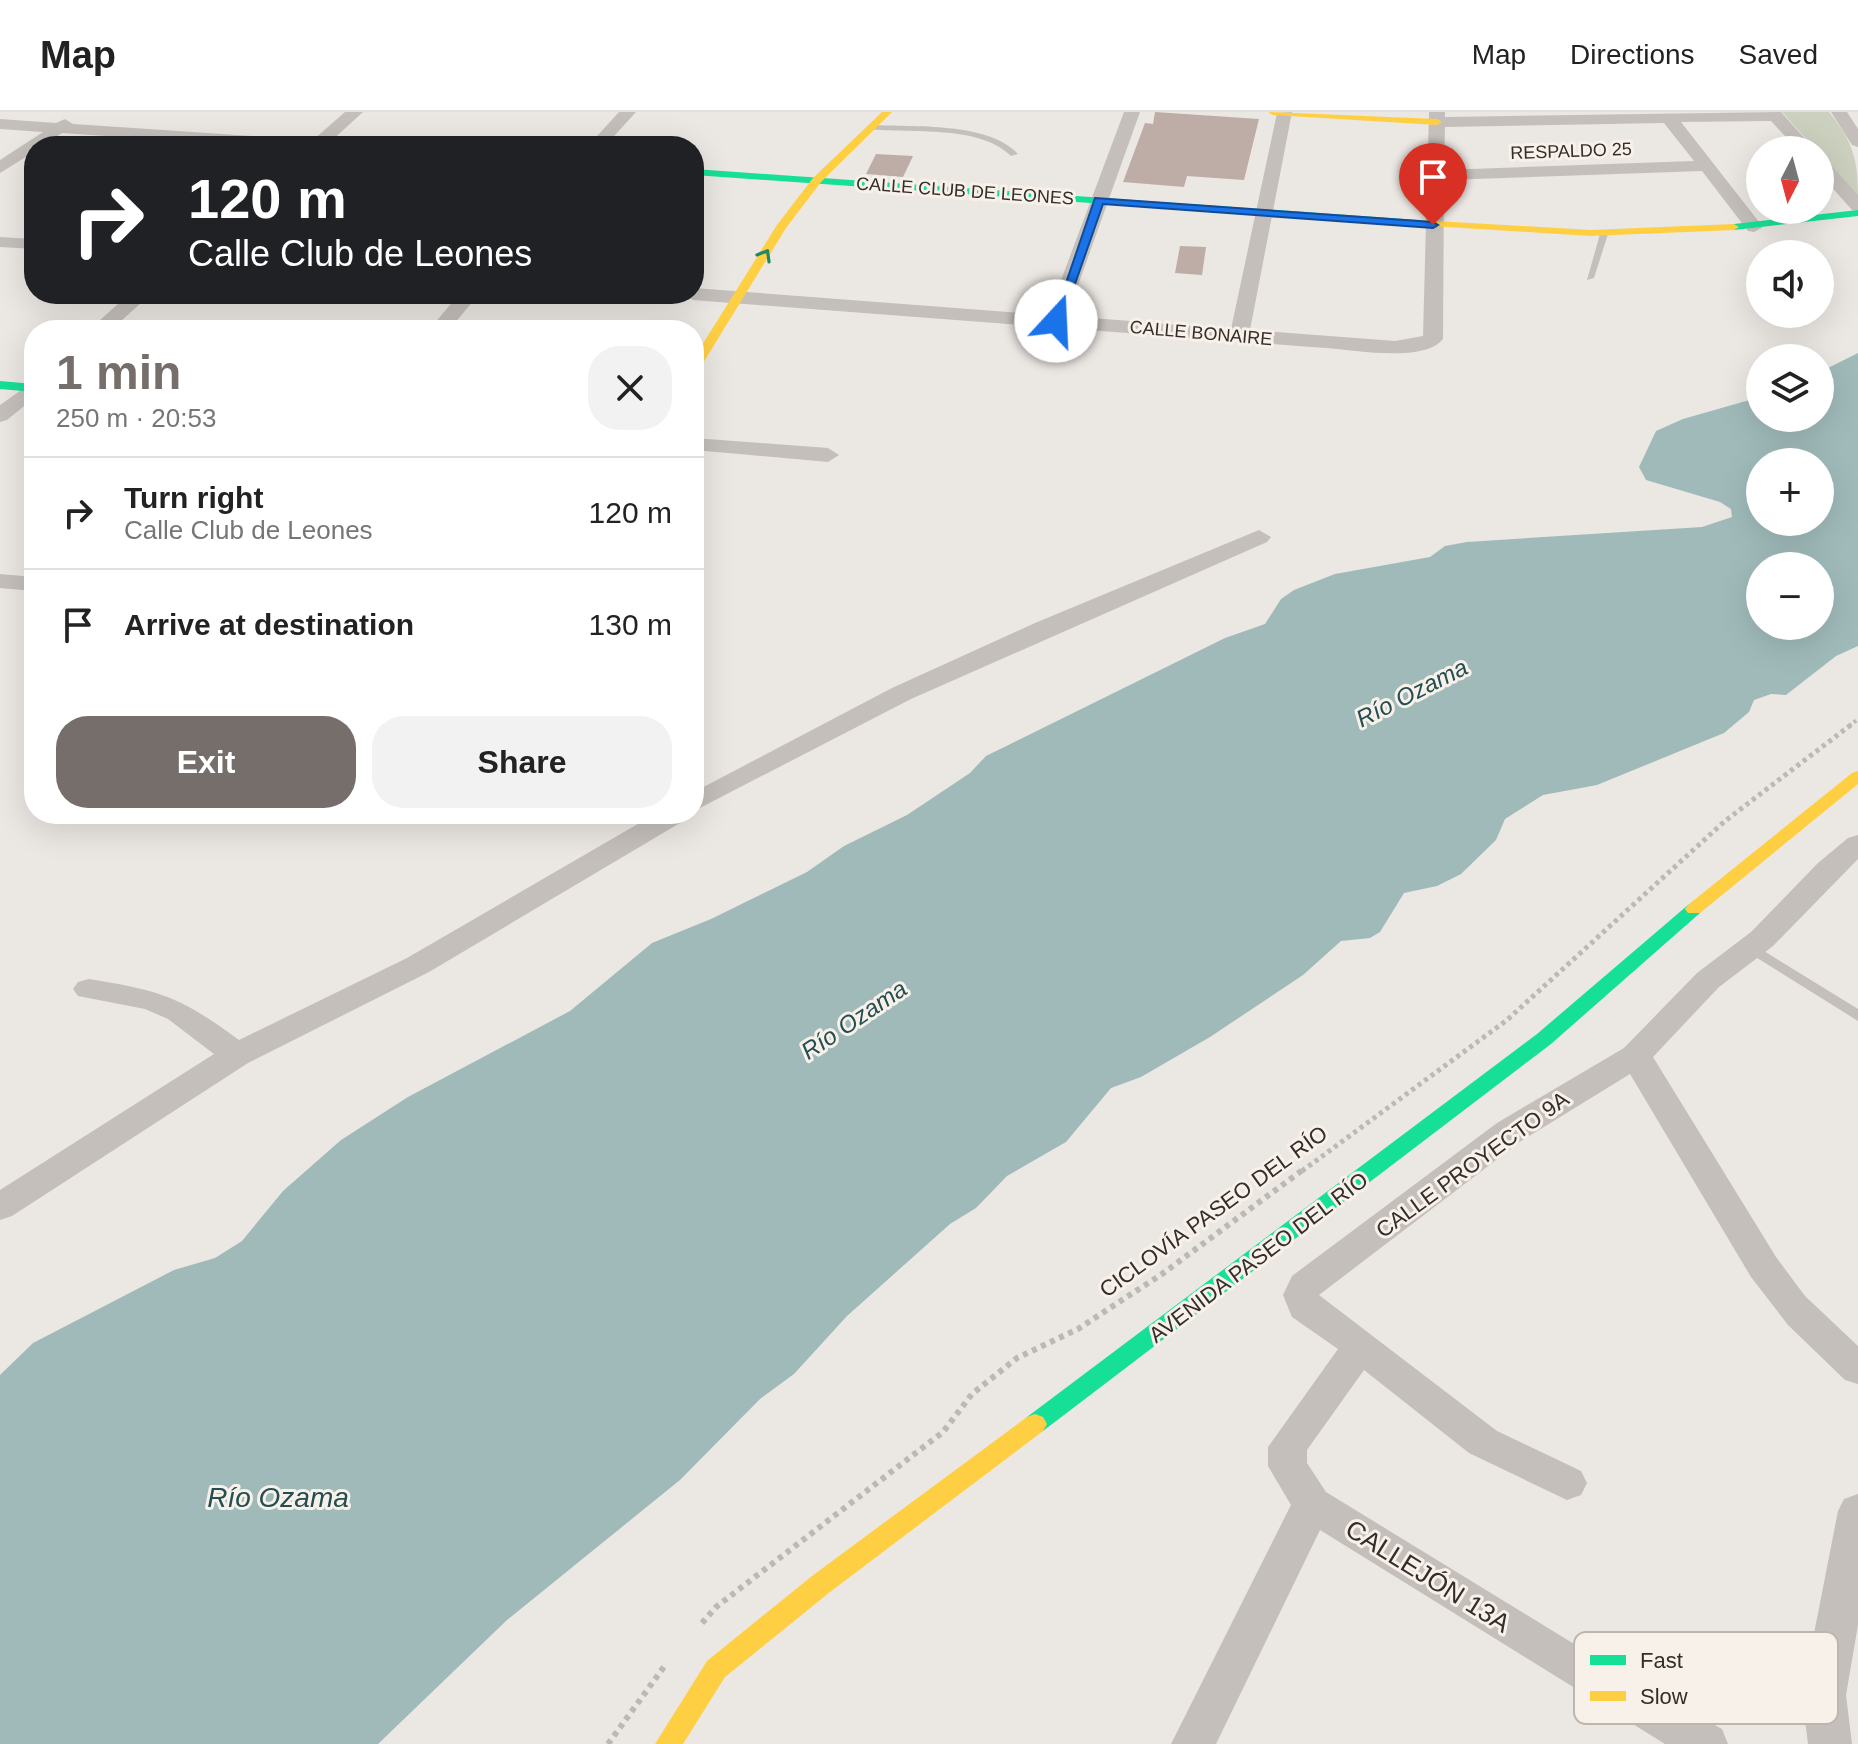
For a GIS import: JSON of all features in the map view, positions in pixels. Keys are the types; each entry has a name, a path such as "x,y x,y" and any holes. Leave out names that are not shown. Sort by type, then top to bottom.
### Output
{"street":[{"path":"48,136 84,112"},
{"path":"327,136 355,112"},
{"path":"605,136 628,112"},
{"path":"704,353 781,227 817,180 887,112"},
{"path":"1056,321 1132,112"},
{"path":"1273,112 1437,117 1773,114 1794,136"},
{"path":"1839,112 1858,142"},
{"path":"1239,336 1261,213 1285,113"},
{"path":"1666,115 1754,227"},
{"path":"1433,225 1438,175 1437,117"},
{"path":"0,124 174,136"},
{"path":"0,168 24,152"},
{"name":"RESPALDO 25","path":"1438,175 1706,166"},
{"name":"CALLE CLUB DE LEONES","path":"704,173 1433,225 1604,234 1754,227 1858,213"},
{"path":"1834,179 1858,206"},
{"name":"CALLE BONAIRE","path":"704,295 1395,347 1423,345 1433,339 1433,225"},
{"path":"0,242 24,243"},
{"path":"111,320 129,304"},
{"path":"447,320 461,304"},
{"path":"0,385 24,387"},
{"path":"0,416 24,396"},
{"path":"704,445 828,455"},
{"path":"704,797 757,765 951,668 1259,537"},
{"path":"0,581 24,583"},
{"name":"AVENIDA PASEO DEL RÍO","path":"668,1744 716,1669 821,1584 1370,1174 1544,1039 1740,869 1858,776"},
{"path":"0,1207 237,1055 418,965 658,824"},
{"name":"CALLE PROYECTO 9A","path":"1361,1346 1305,1307 1301,1295 1305,1286 1509,1132 1635,1056 1708,980 1751,948 1828,869 1858,844"},
{"path":"89,989 152,1000 179,1012 237,1055"},
{"path":"1635,1056 1663,1093 1716,1191 1784,1297 1858,1369"},
{"path":"1361,1346 1483,1442 1567,1483"},
{"name":"CALLEJÓN 13A","path":"1361,1346 1287,1447 1288,1466 1312,1504 1574,1667"},
{"path":"1193,1744 1312,1504"},
{"path":"1836,1632 1858,1511"},
{"name":"CALLEJÓN 13A","path":"1666,1724 1695,1742"},
{"path":"1828,1724 1830,1744"}],"lane":[{"path":"872,127 983,137 1010,148 1014,154"},
{"path":"1590,278 1604,234"},
{"path":"1751,948 1858,1016"}],"path":[{"name":"CICLOVÍA PASEO DEL RÍO","path":"695,1631 716,1607 943,1432 972,1394 1017,1358 1078,1329 1162,1274 1507,1020 1725,821 1858,719"},
{"path":"608,1744 635,1702 674,1654"}],"green space":[{"path":"1782,112 1829,112 1844,133 1852,152 1858,197 1834,170 1834,136 1803,136"}],"water":[{"name":"Río Ozama","path":"1858,353 1858,646 1836,656 1786,695 1771,694 1754,700 1749,712 1724,733 1597,785 1543,795 1505,819 1496,840 1461,874 1437,886 1404,893 1380,932 1370,938 1341,941 1303,975 1210,1037 1141,1077 1111,1088 1066,1142 1007,1176 976,1208 950,1224 847,1316 794,1374 760,1399 680,1480 507,1620 378,1744 0,1744 0,1375 33,1343 174,1270 215,1258 242,1241 283,1191 341,1140 408,1097 570,1011 652,943 711,919 807,872 844,846 907,815 970,773 986,756 1225,638 1265,624 1281,599 1294,590 1335,574 1430,557 1445,546 1467,542 1702,527 1732,517 1731,509 1720,502 1646,480 1639,467 1656,431 1683,419 1746,401 1746,432 1834,432 1834,365"}],"building":[{"path":"1155,112 1259,119 1244,180 1187,176 1184,187 1123,182 1145,123 1153,124"},
{"path":"876,154 913,156 903,177 866,174"},
{"path":"1180,246 1206,247 1202,275 1175,273"}],"traffic: fast":[{"path":"704,173 1419,223"},
{"path":"1734,227 1858,213"},
{"path":"0,385 24,387"},
{"path":"1035,1424 1544,1039 1694,909"}],"traffic: slow":[{"path":"704,352 781,227 817,180 887,112"},
{"path":"1273,112 1437,122"},
{"path":"1419,223 1591,233 1734,227"},
{"path":"1694,909 1858,776"},
{"path":"668,1744 716,1669 821,1584 1035,1424"}],"route":[{"path":"1056,321 1099,200 1433,225"}]}
